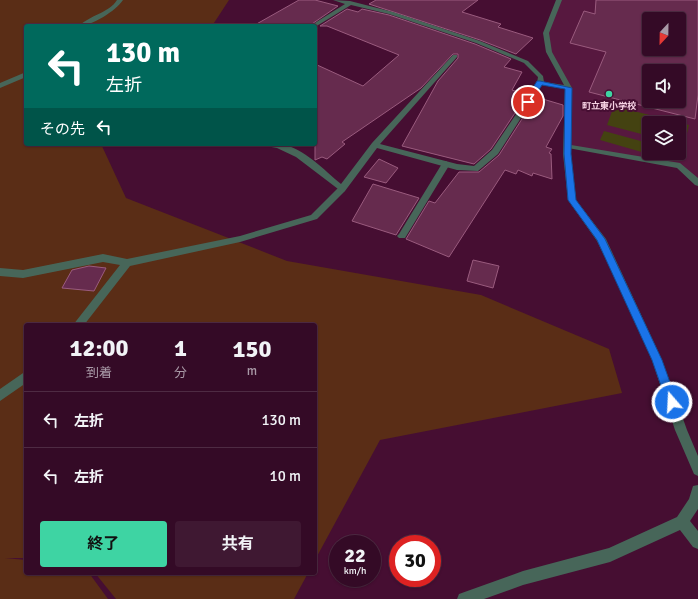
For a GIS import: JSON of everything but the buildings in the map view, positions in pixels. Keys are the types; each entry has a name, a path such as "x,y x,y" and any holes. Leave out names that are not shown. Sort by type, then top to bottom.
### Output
{"street":[{"path":"84,24 90,19 109,11 118,5 120,0"},
{"path":"336,0 428,24 509,54 526,62 541,77 540,83 495,152 482,165 475,169 446,164 375,145"},
{"path":"559,0 546,33 549,52 569,88 568,146 572,200 601,239 619,276 657,360 681,430 698,470"},
{"path":"315,24 350,3"},
{"path":"0,272 23,274 103,258 127,263 240,239 314,217 342,189 375,145 455,56"},
{"path":"0,86 24,75"},
{"path":"540,83 569,88"},
{"path":"281,146 302,157 342,189"},
{"path":"568,146 680,166 698,183"},
{"path":"402,236 446,164"},
{"path":"80,323 127,263"},
{"path":"0,396 24,378"},
{"path":"464,599 523,578 610,555 682,522 695,502 698,491"},
{"path":"682,522 698,542"}],"shaded area":[{"path":"0,0 229,0 213,24 24,24 24,146 102,146 126,198 287,261 481,295 609,349 622,393 380,440 317,556 317,323 24,323 24,558 5,558 24,560 24,575 90,575 108,599 0,599"},
{"name":"町立東小学校","path":"559,0 698,0 698,183 680,166 646,160 686,160 686,116 642,116 642,159 568,146 569,88 549,52 547,32"},
{"path":"614,106 653,116 642,116 642,134 607,125"},
{"path":"686,124 689,125 686,138"},
{"path":"604,131 642,141 642,152 600,140"},
{"path":"97,575 307,575 294,599 116,599"}],"place":[{"name":"町立東小学校","path":"609,94"}],"route":[{"path":"528,102 540,83 569,88 567,154 572,200 601,239 657,360 672,402"}]}
